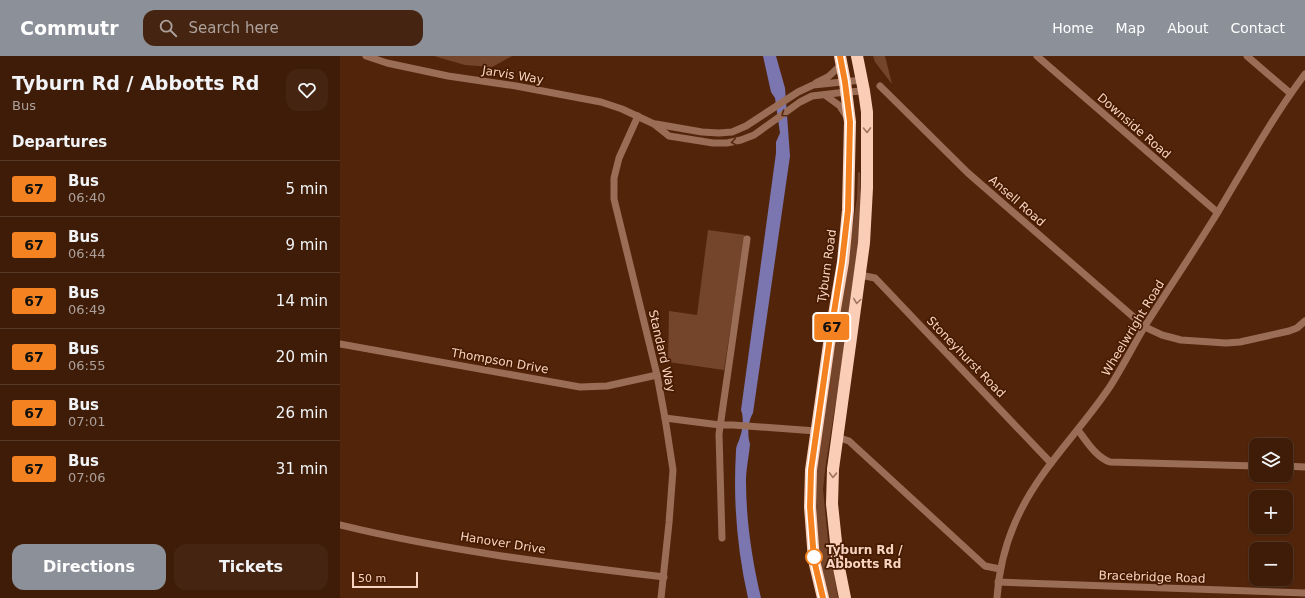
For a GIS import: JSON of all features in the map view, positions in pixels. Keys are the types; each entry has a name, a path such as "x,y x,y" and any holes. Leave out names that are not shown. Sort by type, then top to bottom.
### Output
{"highway":[{"path":"845,598 837,558 832,504 833,469 864,243 868,133 863,86 857,56"},
{"name":"Tyburn Road","path":"823,598 814,560 810,507 811,470 842,262 848,210 850,122 841,60"}],"street":[{"name":"Jarvis Way","path":"366,56 387,63 448,76 516,86 601,102 638,116 654,124 669,136 713,143 727,143 741,140 768,125 800,102 812,96 825,95 845,87"},
{"name":"Downside Road","path":"1037,56 1217,212"},
{"path":"1247,56 1290,93"},
{"path":"812,85 828,77 841,60"},
{"name":"Wheelwright Road","path":"997,598 1000,569 1010,534 1020,511 1051,463 1078,430 1111,385 1254,149 1290,93 1305,74"},
{"name":"Jarvis Way","path":"654,124 702,132 732,132 767,114 798,92 812,85"},
{"path":"812,85 845,87 863,86"},
{"path":"845,87 863,86"},
{"name":"Ansell Road","path":"880,86 968,173 1145,327 1162,335 1181,340 1226,343 1240,342 1289,331 1305,321"},
{"path":"825,95 840,106 850,122"},
{"name":"Standard Way","path":"638,116 619,158 614,178 614,199 657,375 673,470 661,598"},
{"path":"722,538 719,442 720,425 747,239"},
{"name":"Stoneyhurst Road","path":"860,275 875,278 1051,463"},
{"name":"Thompson Drive","path":"340,344 580,386 607,386 657,375"},
{"path":"665,418 720,425 816,431"},
{"path":"1078,430 1097,454 1110,462 1249,466"},
{"path":"837,437 849,441 985,566 1000,569"},
{"path":"1293,466 1305,467"},
{"name":"Hanover Drive","path":"340,525 378,534 499,555 664,577"},
{"name":"Bracebridge Road","path":"998,582 1305,593"}],"shaded area":[{"path":"434,56 512,56 492,67 465,65"},
{"path":"763,56 776,56 785,88 790,156 753,413 748,428 750,444 746,476 746,496 748,525 752,555 761,598 748,598 741,561 737,525 735,488 736,449 742,427 743,416 741,410 776,153 776,142 780,133 775,98 771,92"},
{"path":"873,56 885,56 892,84 875,62"},
{"path":"858,172 860,173 862,215 823,489 828,540 838,598 828,598 820,557 814,490 820,436 857,198"},
{"path":"708,230 745,235 724,370 668,362 669,311 697,315"}],"bus line":[{"name":"67","path":"823,598 814,560 810,507 811,470 842,262 848,210 850,122 840,56"}],"place":[{"name":"Tyburn Rd / Abbotts Rd","path":"814,557"}]}
